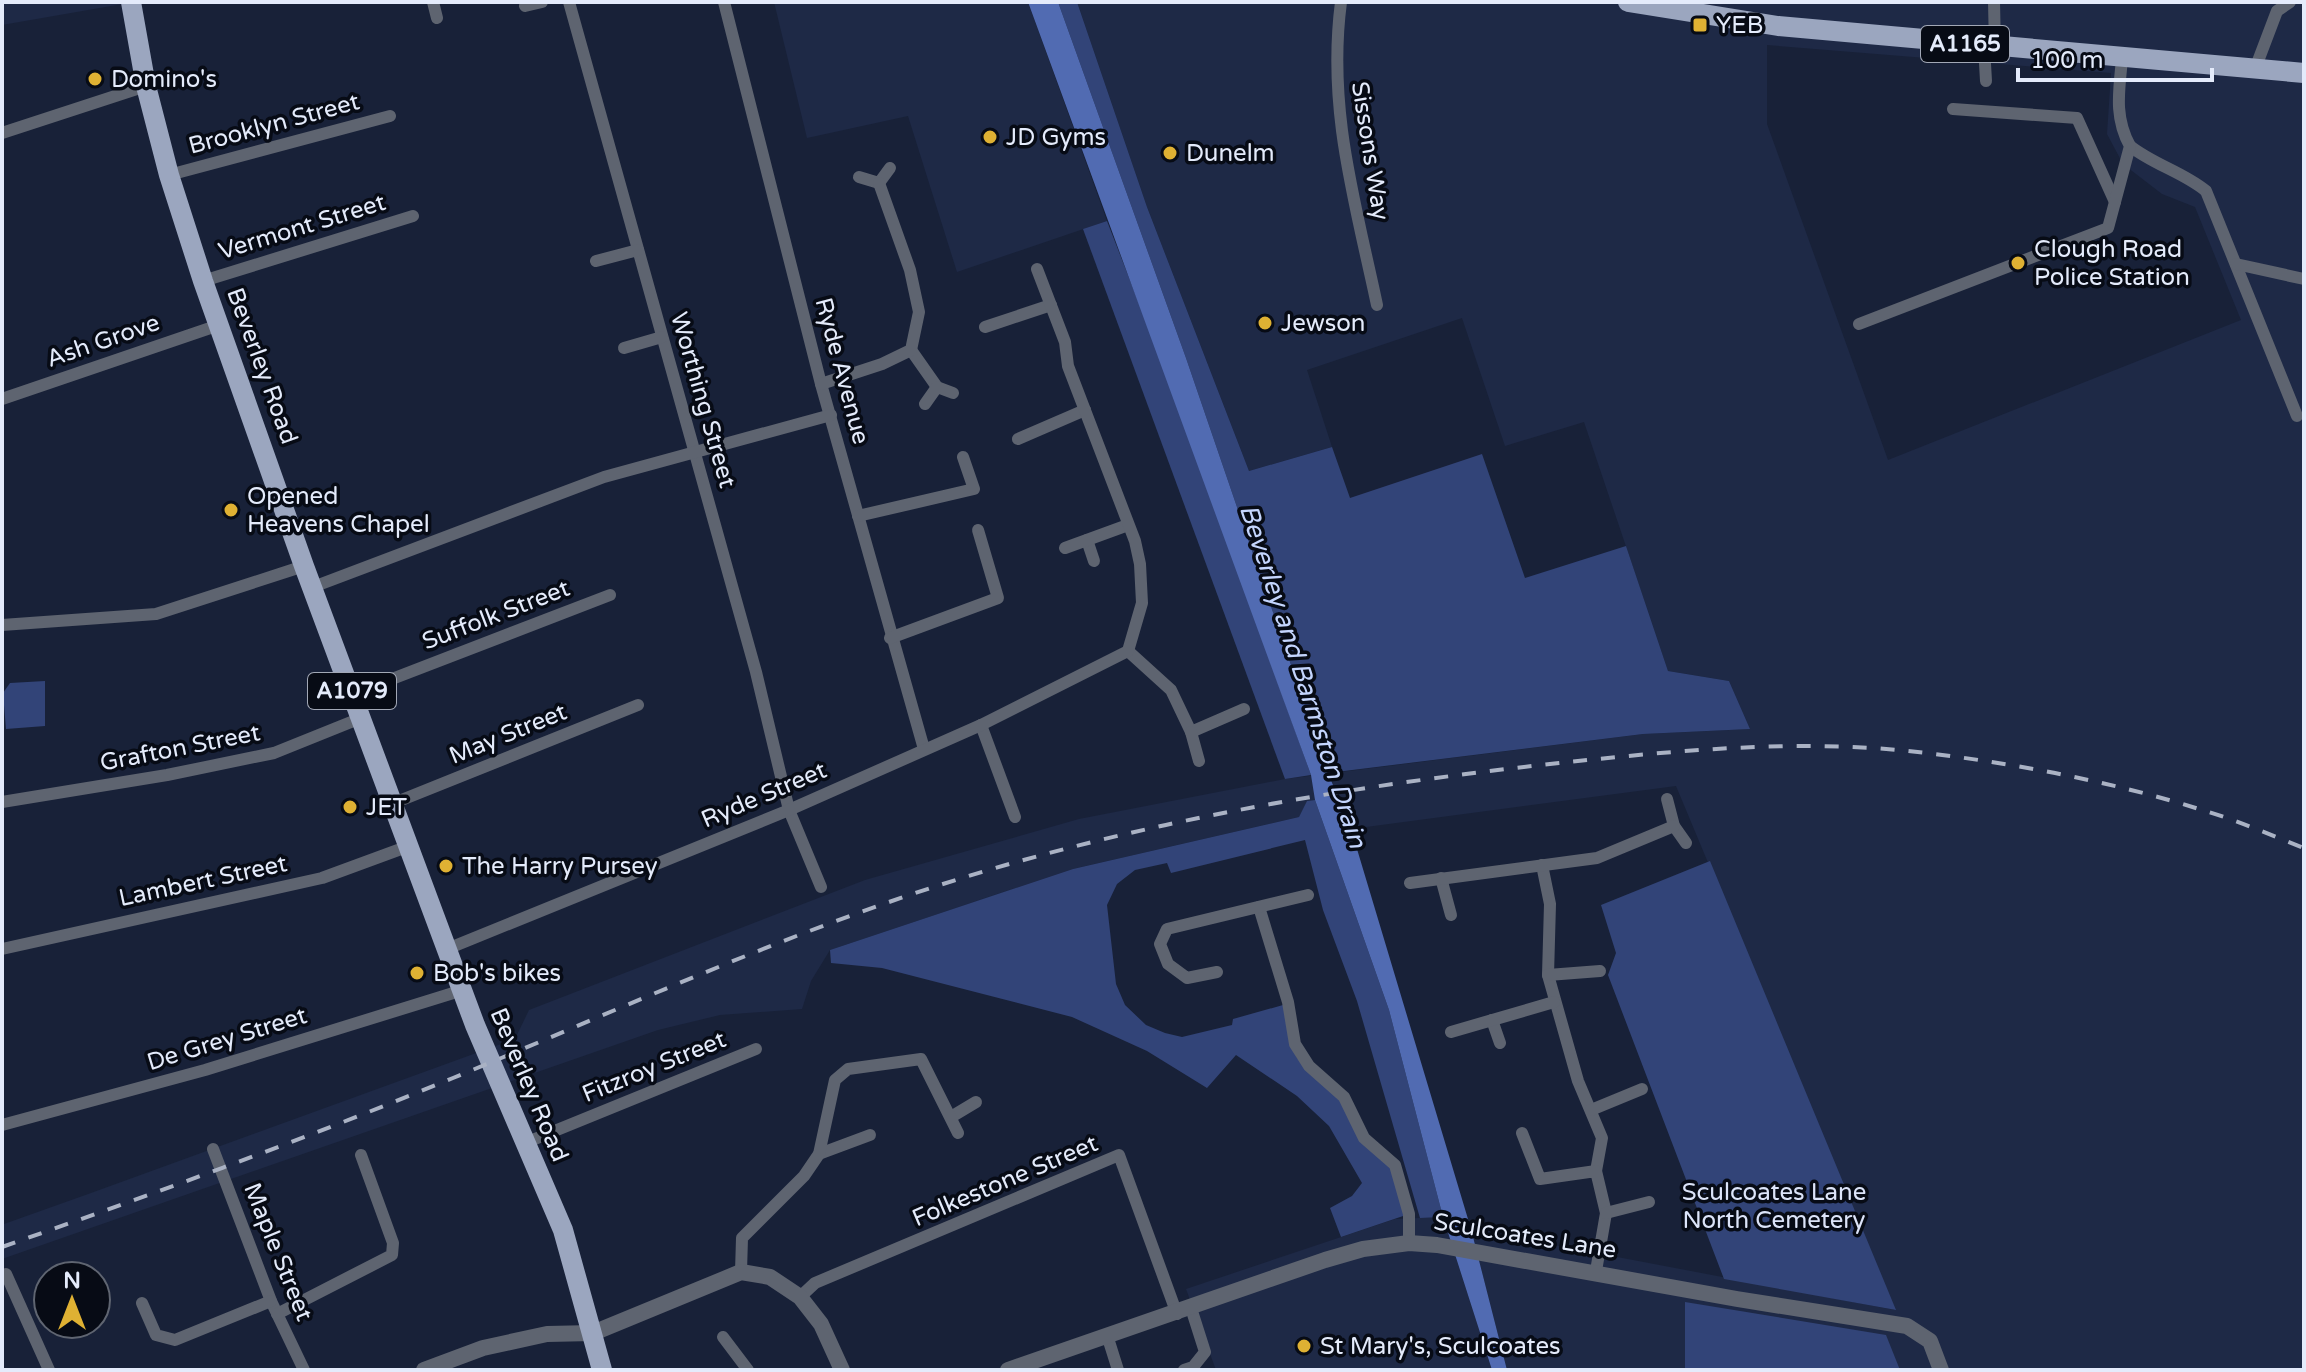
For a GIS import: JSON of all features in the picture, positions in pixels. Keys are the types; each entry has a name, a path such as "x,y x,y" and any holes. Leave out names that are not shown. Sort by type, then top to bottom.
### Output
{"main road":[{"name":"Beverley Road","path":"131,2 146,86 169,175 203,281 304,566 447,949 563,1230 602,1370"},
{"name":"A1165","path":"1628,2 1778,26 2304,73"}],"street":[{"path":"433,2 437,18"},
{"path":"525,6 542,2"},
{"name":"Worthing Street","path":"569,2 756,672 789,810 821,887"},
{"name":"Ryde Avenue","path":"724,2 821,384 890,638 924,749"},
{"name":"Sissons Way","path":"1341,2 1335,84 1345,152 1377,305"},
{"path":"1986,81 1994,2"},
{"path":"2255,69 2277,11 2290,2"},
{"path":"2122,59 2117,109 2120,128 2130,146 2206,191 2297,416"},
{"path":"2,133 146,86"},
{"path":"1953,109 2077,118 2115,202"},
{"name":"Brooklyn Street","path":"169,175 390,116"},
{"path":"1859,324 2108,228 2130,146"},
{"path":"879,183 890,168"},
{"path":"859,177 879,183"},
{"path":"879,183 910,270 919,312 911,350 937,387 953,393"},
{"name":"Vermont Street","path":"203,281 413,216"},
{"path":"596,261 638,250"},
{"path":"2236,264 2304,279"},
{"path":"1037,269 1140,564 1142,603 1128,651 1171,690 1191,732 1199,761"},
{"path":"985,327 1051,305"},
{"name":"Ash Grove","path":"2,399 219,325"},
{"path":"624,348 662,337"},
{"path":"821,384 882,364 911,350"},
{"path":"925,404 937,387"},
{"path":"1018,439 1085,410"},
{"path":"313,587 604,477 831,415"},
{"path":"858,516 974,489 963,457"},
{"path":"1065,548 1128,525"},
{"path":"890,638 998,598 978,530"},
{"path":"1087,540 1094,561"},
{"path":"2,625 156,614 304,566"},
{"name":"Suffolk Street","path":"353,694 610,595"},
{"name":"Ryde Street","path":"447,949 789,810 981,725 1094,671 1128,651"},
{"name":"May Street","path":"394,803 638,705"},
{"path":"1191,732 1244,709"},
{"name":"Grafton Street","path":"2,802 167,775 274,753 361,718"},
{"path":"981,725 1015,817"},
{"path":"1667,799 1674,826 1686,843"},
{"path":"1410,883 1597,858 1674,826"},
{"name":"Lambert Street","path":"2,949 322,878 409,846"},
{"path":"1542,865 1550,904 1548,975 1554,1002 1602,1138 1596,1171 1606,1213 1596,1271"},
{"path":"1441,878 1451,915"},
{"path":"1217,972 1187,978 1168,964 1160,944 1167,929 1308,895"},
{"path":"1259,907 1285,990 1295,1044 1309,1066 1344,1097 1364,1138 1395,1165 1409,1214 1409,1243"},
{"path":"1548,975 1600,971"},
{"name":"De Grey Street","path":"2,1125 205,1070 463,990"},
{"path":"1451,1032 1554,1002"},
{"path":"1492,1020 1500,1043"},
{"name":"Fitzroy Street","path":"525,1143 756,1049"},
{"path":"741,1272 742,1238 804,1176 819,1154 835,1080 848,1069 921,1059 958,1133"},
{"path":"1591,1110 1642,1089"},
{"path":"951,1117 976,1102"},
{"path":"1522,1133 1540,1179 1596,1171"},
{"path":"819,1154 870,1135"},
{"name":"Maple Street","path":"213,1149 271,1301 304,1370"},
{"path":"277,1314 392,1255 393,1243 361,1155"},
{"name":"Folkestone Street","path":"800,1297 815,1283 1119,1155 1184,1311"},
{"path":"1606,1213 1649,1202"},
{"name":"Sculcoates Lane","path":"1008,1370 1333,1258 1409,1243 1492,1252 1737,1299 1907,1326 1930,1341 1941,1370"},
{"path":"426,1370 495,1345 547,1334 593,1333 741,1272 770,1277 800,1297 821,1324 842,1370"},
{"path":"6,1274 49,1370"},
{"path":"142,1303 156,1335 175,1340 271,1301"},
{"path":"1184,1311 1205,1352 1193,1367 1184,1370"},
{"path":"1107,1335 1118,1370"},
{"path":"723,1337 748,1370"}],"shaded area":[{"path":"2,2 134,2 2,25"},
{"path":"774,2 1028,2 1107,221 957,272 908,116 807,138"},
{"path":"1028,2 1058,2 1186,358 1328,773 1351,829 1471,1229 1507,1370 1492,1370 1443,1217 1389,1010 1315,800 1311,775"},
{"path":"1077,2 2304,2 2304,1370 1507,1370 1471,1229 1895,1310 1676,786 1351,829 1339,796 1308,801 1299,817 1073,869 830,950 811,981 802,1009 720,1015 658,1030 2,1259 2,1219 4,1224 515,1039 529,1010 865,880 1079,819 1285,779 1643,734 1750,729 1729,681 1668,671 1584,422 1505,446 1462,318 1307,370 1332,447 1249,471 1147,207","holes":["1767,45 2111,73 2107,134 2123,164 2162,194 2195,207 2241,320 1888,460 1767,124"]},
{"path":"1443,1217 1492,1370 1216,1370 1186,1289 1395,1219"}],"green space":[{"path":"1058,2 1077,2 1147,207 1249,471 1332,447 1350,498 1482,454 1525,578 1626,546 1668,671 1729,681 1750,729 1643,734 1328,773 1186,358"},
{"path":"1107,221 1176,399 1311,775 1285,779 1083,229"},
{"path":"45,681 45,726 6,729 3,693 10,683"},
{"path":"1315,800 1389,1010 1443,1217 1420,1218 1357,1001 1323,910 1305,840 1171,873 1167,863 1135,870 1117,884 1107,905 1116,984 1125,1005 1146,1025 1182,1037 1232,1025 1233,1019 1283,1005 1297,1058 1332,1087 1382,1152 1403,1193 1409,1214 1341,1237 1330,1208 1352,1196 1362,1183 1329,1126 1297,1096 1236,1055 1207,1088 1147,1051 1072,1017 882,968 831,963 830,950 1073,869 1299,817 1307,801"},
{"name":"Sculcoates Lane North Cemetery","path":"1710,861 1896,1310 1724,1279 1608,975 1616,953 1601,905"},
{"path":"1685,1302 1886,1335 1900,1370 1685,1370"}],"railway":[{"path":"2,1247 341,1123 720,966 923,890 1062,850 1202,817 1273,804 1415,781 1559,763 1733,748 1821,746 1908,751 1981,760 2094,781 2215,814 2304,848"}],"place":[{"name":"YEB","path":"1700,25"},
{"name":"Domino's","path":"95,79"},
{"name":"JD Gyms","path":"990,137"},
{"name":"Dunelm","path":"1170,153"},
{"name":"Clough Road Police Station","path":"2018,263"},
{"name":"Jewson","path":"1265,323"},
{"name":"Opened Heavens Chapel","path":"231,510"},
{"name":"JET","path":"350,807"},
{"name":"The Harry Pursey","path":"446,866"},
{"name":"Bob's bikes","path":"417,973"},
{"name":"St Mary's, Sculcoates","path":"1304,1346"}],"water label":[{"name":"Beverley and Barmston Drain","path":"1303,676"}]}
